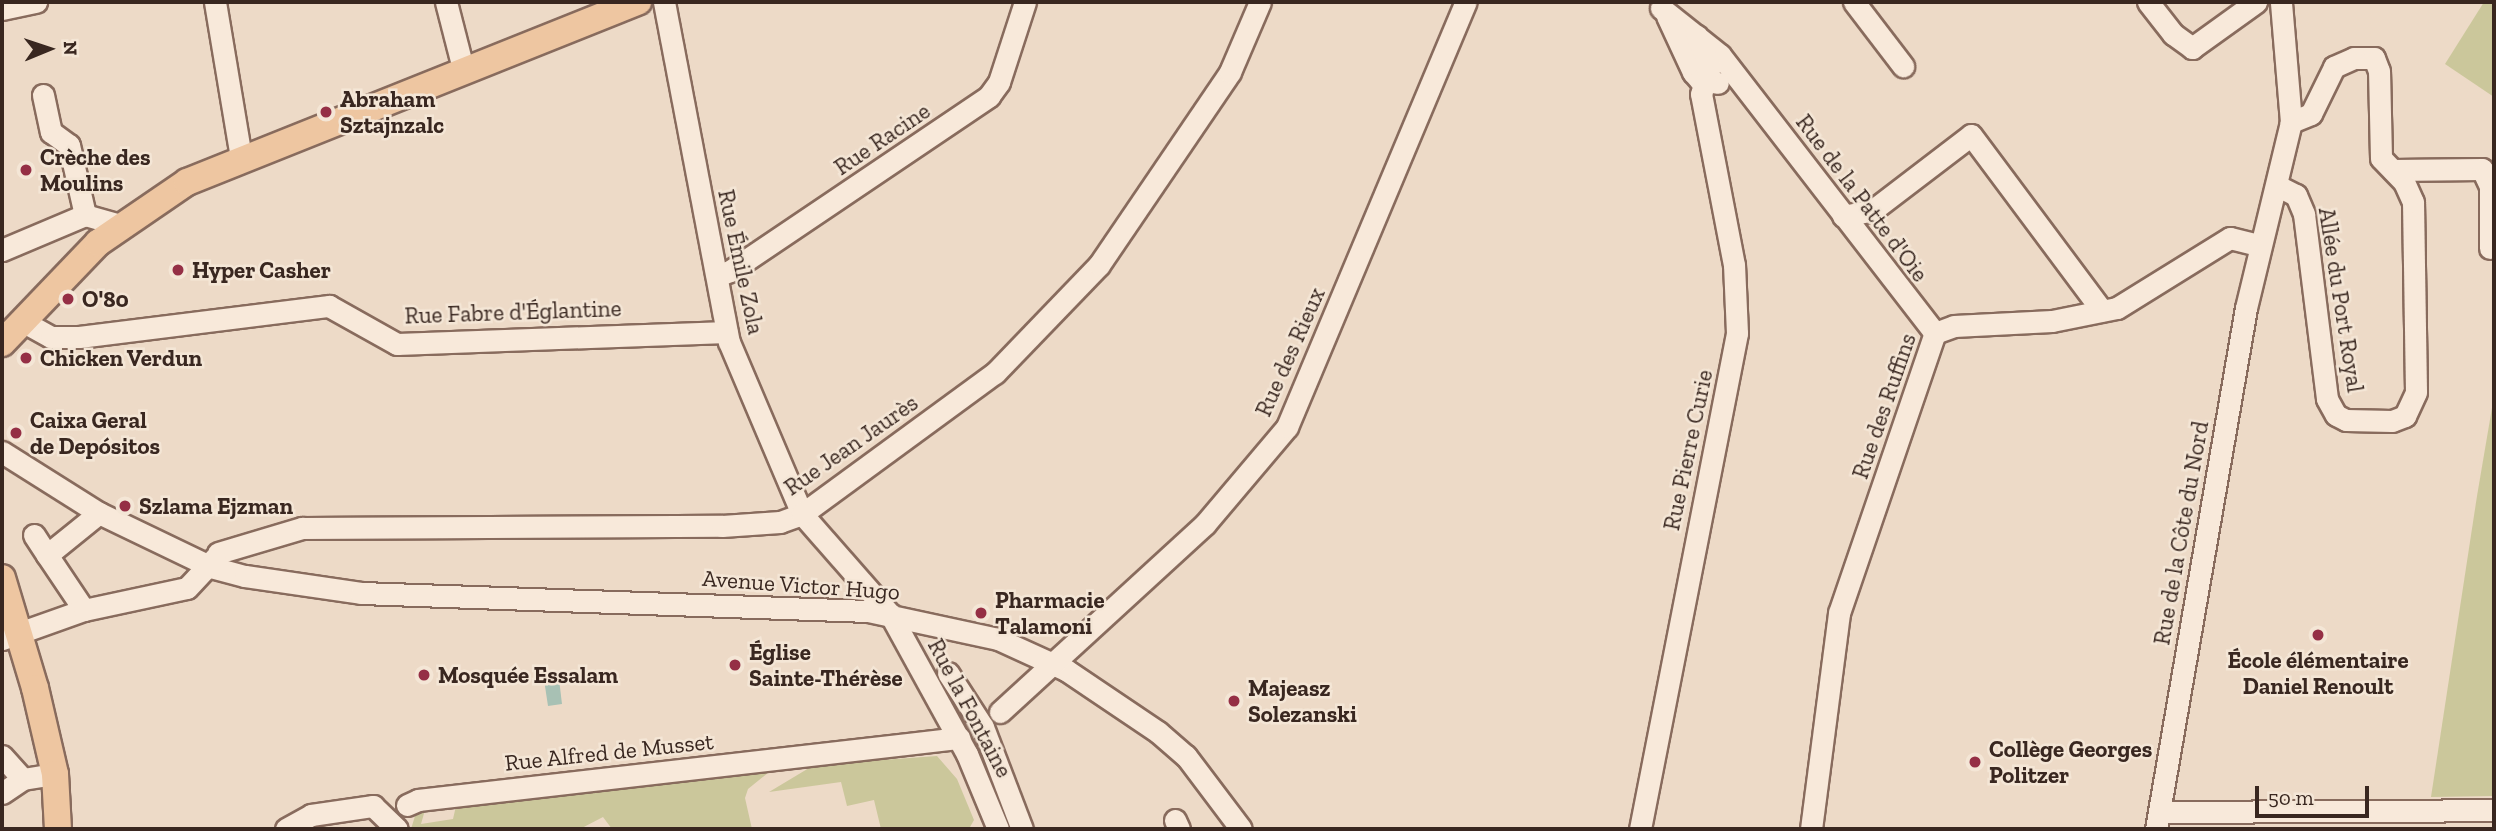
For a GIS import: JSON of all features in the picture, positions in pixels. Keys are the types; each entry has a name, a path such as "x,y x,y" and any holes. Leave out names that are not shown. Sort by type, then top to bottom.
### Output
{"main road":[{"path":"2,343 119,225 187,182 463,68 638,2"},
{"path":"2,578 11,637 55,774 58,829"}],"street":[{"path":"2,9 36,2"},
{"path":"215,2 241,158"},
{"path":"446,2 463,68"},
{"name":"Rue Émile Zola","path":"664,2 727,332 802,514 890,614"},
{"name":"Rue Racine","path":"717,276 753,257 989,96 999,82 1025,2"},
{"name":"Rue Jean Jaurès","path":"214,560 302,528 722,526 780,522 802,514 995,373 1099,265 1230,72 1260,2"},
{"name":"Rue des Rieux","path":"1000,712 1205,524 1287,427 1466,2"},
{"path":"1854,2 1903,66"},
{"path":"2148,2 2173,34 2192,48 2256,2"},
{"path":"2258,245 2278,186 2291,122 2281,2"},
{"path":"1659,5 1693,72 1708,82 1732,84 1749,93"},
{"name":"Rue de la Patte d'Oie","path":"1659,5 1720,55 1935,333"},
{"name":"Rue Pierre Curie","path":"1640,829 1736,345 1734,265 1701,94 1708,82 1710,67 1698,36"},
{"name":"Allée du Port Royal","path":"2278,186 2296,195 2304,214 2327,399 2336,415 2346,420 2392,421 2410,410 2416,392 2413,202 2411,191 2378,148 2379,71 2374,58 2354,58 2334,67 2311,114 2291,122"},
{"path":"43,95 51,132 69,145 85,215"},
{"path":"1843,216 1873,210 1971,135 2102,311"},
{"path":"2393,170 2482,169 2489,178 2490,248"},
{"path":"2,250 85,215 119,225"},
{"name":"Rue des Ruffins","path":"1811,829 1839,613 1935,333 1954,326 2052,321 2117,308 2230,238 2258,245"},
{"name":"Rue de la Côte du Nord","path":"2158,821 2258,245"},
{"name":"Rue Fabre d'Églantine","path":"22,321 51,337 79,337 329,306 397,344 727,332"},
{"name":"Avenue Victor Hugo","path":"2,452 99,513 135,531 214,560 327,588 890,614 998,639 1054,664 1116,701 1186,756 1241,829"},
{"path":"47,555 99,513"},
{"path":"34,535 84,610"},
{"path":"249,570 266,540"},
{"path":"11,637 84,610 187,588 214,560"},
{"name":"Rue la Fontaine","path":"890,614 959,738 998,829"},
{"name":"Rue la Fontaine","path":"948,673 983,727 1023,829"},
{"name":"Rue Alfred de Musset","path":"286,829 311,814 349,808 373,806 396,817 444,797 959,738"},
{"path":"2,755 23,779"},
{"path":"2,793 23,779 55,774"},
{"path":"2158,821 2494,810"}],"shaded area":[{"path":"2484,2 2494,2 2494,97 2445,64"},
{"path":"2494,396 2494,796 2431,797 2477,496"},
{"path":"558,671 562,704 548,706 543,673"},
{"path":"937,756 957,779 974,820 970,827 881,829 874,800 847,806 841,782 769,792 814,765"},
{"path":"769,772 748,789 745,798 752,829 612,829 603,817 580,829 411,829 415,816 425,810 421,824 453,819 456,806"}],"place":[{"name":"Abraham Sztajnzalc","path":"326,112"},
{"name":"Crèche des Moulins","path":"26,170"},
{"name":"Hyper Casher","path":"178,270"},
{"name":"O'80","path":"68,299"},
{"name":"Chicken Verdun","path":"26,358"},
{"name":"Caixa Geral de Depósitos","path":"16,433"},
{"name":"Szlama Ejzman","path":"125,506"},
{"name":"Pharmacie Talamoni","path":"981,613"},
{"name":"École élémentaire Daniel Renoult","path":"2318,635"},
{"name":"Église Sainte-Thérèse","path":"735,665"},
{"name":"Mosquée Essalam","path":"424,675"},
{"name":"Majeasz Solezanski","path":"1234,701"},
{"name":"Collège Georges Politzer","path":"1975,762"}]}
